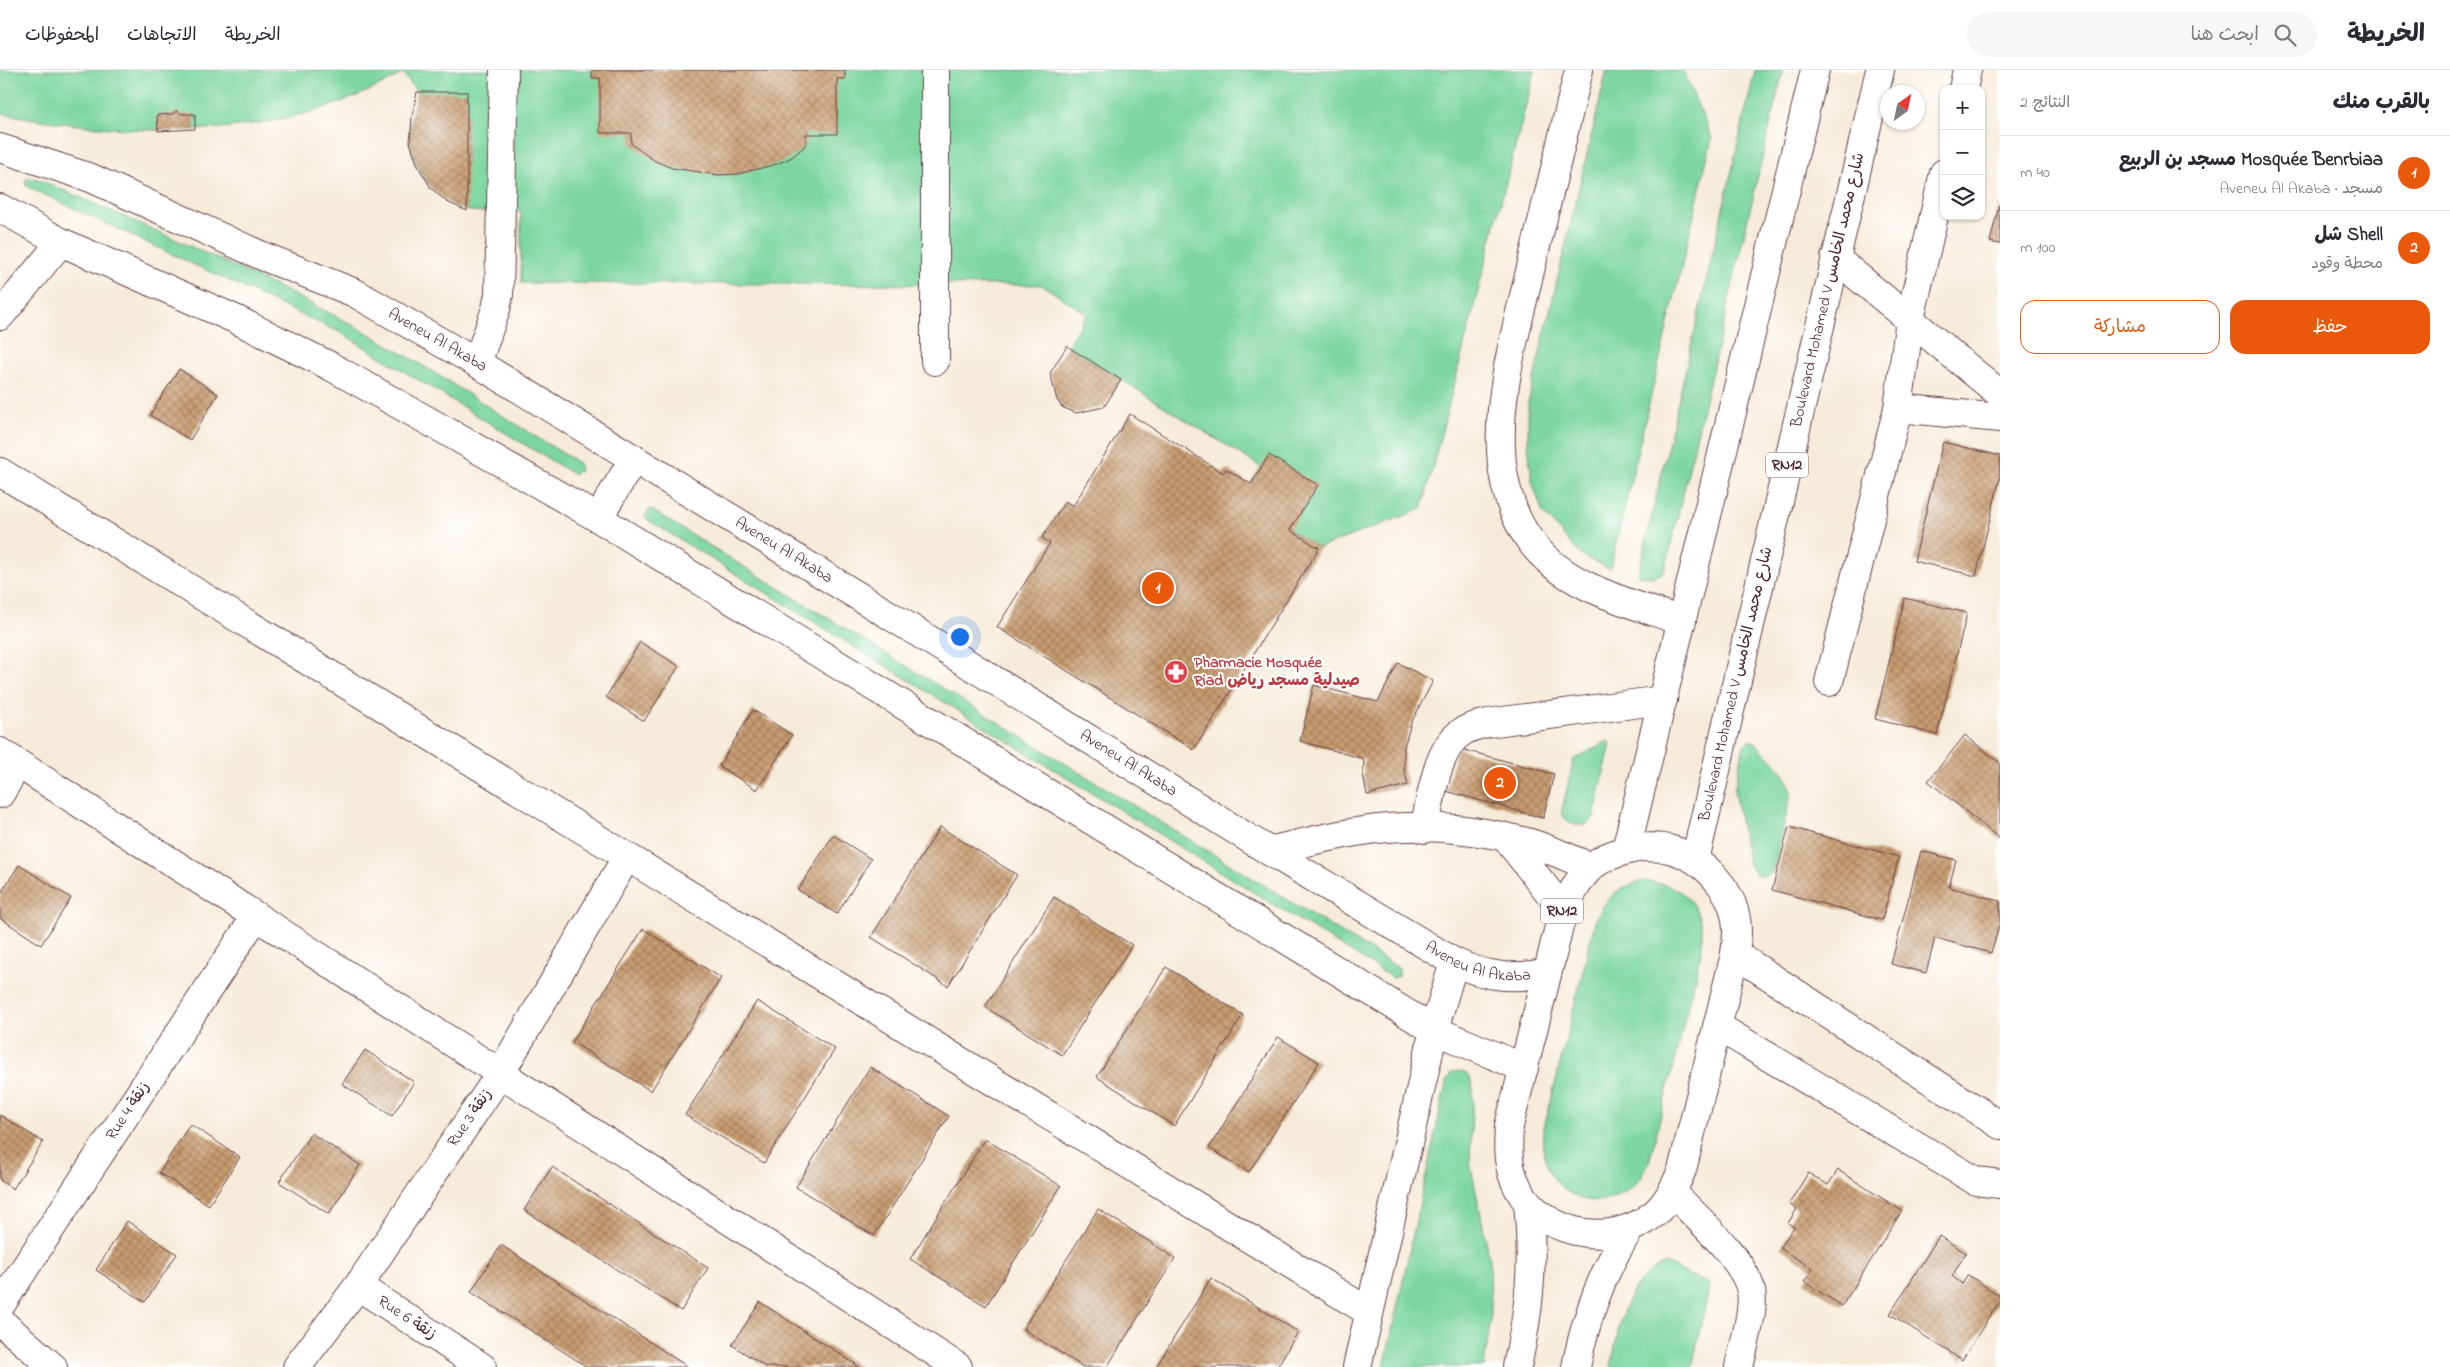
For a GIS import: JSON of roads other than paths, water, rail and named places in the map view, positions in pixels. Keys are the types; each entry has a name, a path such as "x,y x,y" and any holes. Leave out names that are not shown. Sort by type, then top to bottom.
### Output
{"street":[{"path":"477,363 496,309 499,294 504,70"},
{"path":"935,70 935,361"},
{"path":"1579,70 1515,335 1503,402 1501,450 1510,502 1529,539 1557,568 1595,589 1682,621"},
{"path":"1626,850 1815,70"},
{"name":"Boulevard Mohamed V شارع محمد الخامس","path":"1695,860 1880,70"},
{"path":"1964,85 1967,70"},
{"name":"Aveneu Al Akaba","path":"0,148 91,178 260,255 355,294 477,363 633,460 912,628 1269,851 1454,962 1473,971 1492,976 1520,977 1547,972"},
{"path":"1829,682 1898,408 1910,319 1943,175"},
{"path":"0,208 61,242 235,319 330,366 598,518 1434,1030 1524,1068"},
{"path":"0,316 61,242"},
{"path":"1835,258 2000,394"},
{"path":"1898,408 2000,418"},
{"path":"598,518 633,460"},
{"path":"0,472 626,858 1369,1312"},
{"path":"1424,829 1438,766 1451,743 1462,732 1488,723 1663,700"},
{"path":"0,794 9,758 958,1367"},
{"path":"1269,851 1330,838 1404,827 1479,833 1506,838 1531,844 1591,867"},
{"path":"1506,838 1563,910"},
{"name":"RN12","path":"1642,847 1669,849 1695,860 1716,878 1731,902 1737,929 1735,954 1682,1170 1673,1193 1654,1214 1630,1228 1603,1235 1575,1232 1549,1221 1528,1203 1514,1179 1508,1152 1509,1126 1563,910 1572,888 1591,867 1615,852 1642,847"},
{"name":"Rue 3 زنقة","path":"297,1367 358,1286 500,1074 626,858"},
{"name":"Rue 4 زنقة","path":"0,1306 256,916"},
{"path":"1735,954 2000,1125"},
{"path":"1357,1367 1434,1030 1454,962"},
{"path":"1717,1026 1976,1182 2000,1184"},
{"path":"1673,1193 1710,1230 1738,1264 1752,1292 1749,1319 1739,1367"},
{"name":"RN12","path":"1517,1367 1528,1319 1532,1271 1528,1203"},
{"name":"RN12","path":"1576,1367 1583,1331 1600,1283 1612,1255 1630,1228"},
{"name":"Rue 6 زنقة","path":"358,1286 482,1367"},
{"path":"0,1321 53,1367"}],"place":[{"name":"Mosquée Benrbiaa مسجد بن الربيع","path":"1158,588"},
{"name":"Pharmacie Mosquée Riad صيدلية مسجد رياض","path":"1176,672"},
{"name":"Shell شل","path":"1500,783"}]}
